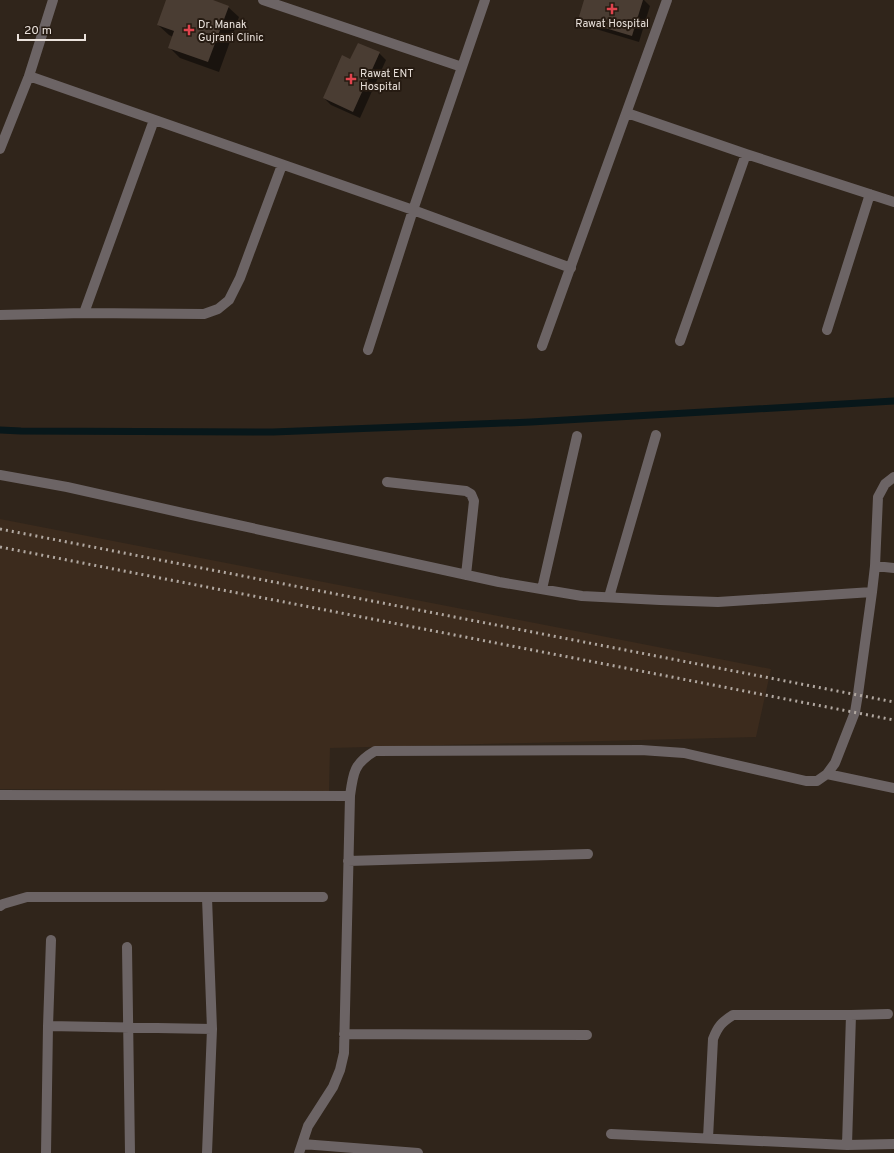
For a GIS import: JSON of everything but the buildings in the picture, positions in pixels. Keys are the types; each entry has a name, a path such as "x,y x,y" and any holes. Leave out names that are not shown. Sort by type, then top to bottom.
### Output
{"street":[{"path":"0,149 29,76 53,0"},
{"path":"263,0 462,67"},
{"path":"368,350 413,210 485,0"},
{"path":"542,346 667,0"},
{"path":"29,76 413,210 571,268"},
{"path":"627,113 746,154 894,202"},
{"path":"84,313 154,120"},
{"path":"680,341 746,154"},
{"path":"0,315 84,313 204,314 218,309 229,300 240,278 282,165"},
{"path":"827,330 870,194"},
{"path":"609,597 656,435"},
{"path":"542,589 577,436"},
{"path":"0,475 67,487 192,516 499,582 582,596 718,602 872,592"},
{"path":"418,1153 301,1148 308,1126 333,1087 340,1070 344,1053 350,796 353,776 358,765 366,755 375,750 641,750 684,754 806,781 817,781 827,774 835,763 854,712 858,694 875,566 878,497 885,484 894,477"},
{"path":"387,482 466,491 471,494 474,501 466,575"},
{"path":"875,566 894,568"},
{"path":"827,774 894,788"},
{"path":"0,796 350,796"},
{"path":"348,861 588,854"},
{"path":"0,906 28,897 323,897"},
{"path":"207,898 212,1029 207,1153"},
{"path":"46,1153 51,940"},
{"path":"127,947 130,1153"},
{"path":"708,1138 713,1039 718,1027 725,1020 733,1015 888,1014"},
{"path":"847,1145 851,1015"},
{"path":"48,1026 212,1029"},
{"path":"344,1034 587,1035"},
{"path":"611,1134 847,1145 894,1144"}],"shaded area":[{"path":"0,519 771,669 756,737 330,748 329,791 0,789"}],"waterway":[{"path":"0,430 273,432 531,422 894,401"}],"railway":[{"path":"0,529 894,702"},
{"path":"0,547 894,720"}],"place":[{"name":"Rawat Hospital","path":"612,9"},
{"name":"Dr. Manak Gujrani Clinic","path":"189,30"},
{"name":"Rawat ENT Hospital","path":"351,79"}]}
